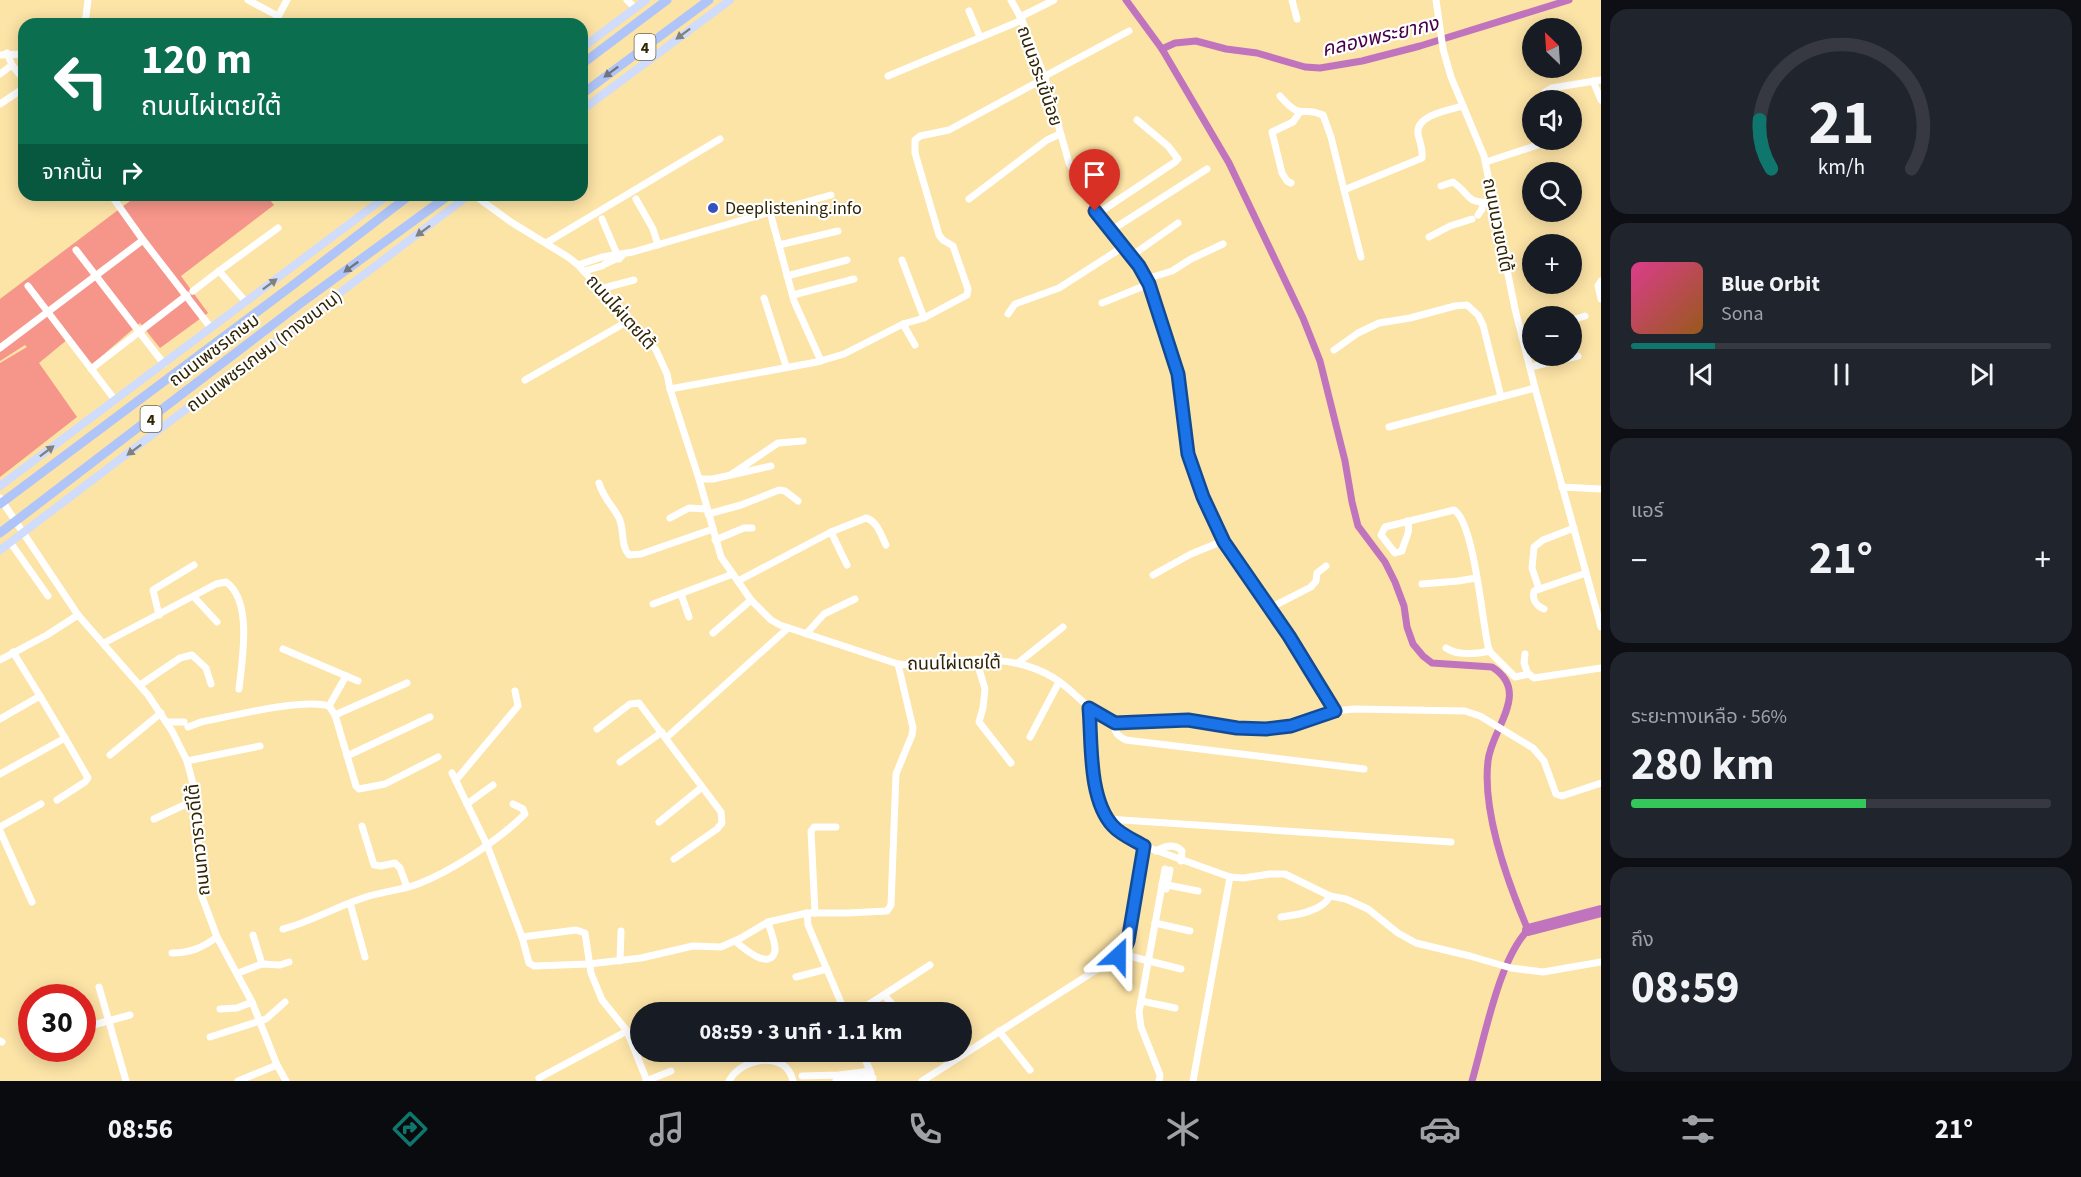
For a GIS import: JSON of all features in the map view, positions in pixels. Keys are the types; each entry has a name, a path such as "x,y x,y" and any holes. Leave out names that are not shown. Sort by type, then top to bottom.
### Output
{"highway":[{"name":"4","path":"588,59 667,0"},
{"name":"4","path":"588,90 709,0"},
{"name":"ถนนเพชรเกษม","path":"0,504 290,288 402,201"},
{"name":"ถนนเพชรเกษม","path":"0,533 301,303 441,201"}],"main road":[{"name":"4","path":"588,43 646,0"},
{"name":"4","path":"588,106 730,0"},
{"name":"4","path":"0,486 380,201"},
{"name":"ถนนเพชรเกษม (ทางขนาน)","path":"0,550 462,201"}],"street":[{"path":"86,18 88,0"},
{"path":"248,0 278,16 287,0"},
{"path":"627,0 635,8"},
{"name":"ถนนจระเข้น้อย","path":"1011,0 1021,18 1045,77 1069,163 1097,214 1131,256 1147,282 1178,374 1188,454 1203,497 1223,541 1270,608 1335,711"},
{"path":"888,76 980,37 1054,0"},
{"path":"1292,0 1297,20"},
{"name":"ถนนนวเขตใต้","path":"1436,0 1443,49 1451,77 1486,162 1522,336"},
{"path":"969,11 980,37"},
{"path":"670,389 820,361 862,346 903,324 924,318 969,292 953,246 939,235 915,153 915,140 920,136 949,130 1130,32"},
{"path":"4,54 18,72"},
{"path":"0,74 12,65"},
{"path":"1548,90 1597,80 1601,100"},
{"path":"0,104 18,92"},
{"path":"1280,96 1290,107 1300,112 1317,113 1326,120 1361,257"},
{"path":"1344,190 1422,158 1418,132 1421,123 1426,118 1463,106"},
{"path":"1291,183 1282,173 1272,132 1293,122 1300,112"},
{"path":"1097,214 1178,159 1168,146 1137,120"},
{"path":"969,199 1047,140 1060,134"},
{"path":"546,243 720,140"},
{"path":"1486,162 1523,150"},
{"path":"1110,231 1207,169"},
{"path":"1441,186 1453,182 1467,197 1477,203 1495,202"},
{"path":"578,265 602,261 831,195"},
{"path":"636,199 658,245"},
{"path":"115,201 143,240 190,293 211,328"},
{"name":"ถนนไผ่เตยใต้","path":"482,201 578,265 656,350 667,374 721,557 752,600 771,620 788,628 908,666 976,659 1018,663 1054,678 1089,708 1115,723 1119,737 1126,740 1364,769"},
{"path":"1429,237 1475,217 1482,209 1483,203"},
{"path":"770,212 793,295 820,361"},
{"path":"602,219 620,256"},
{"path":"1131,256 1178,223"},
{"path":"91,369 278,228"},
{"path":"779,245 838,231"},
{"path":"0,348 143,240"},
{"path":"1102,303 1172,271 1223,244"},
{"path":"1008,314 1015,304 1059,288 1123,247"},
{"path":"76,250 164,364"},
{"path":"787,276 848,260"},
{"path":"902,260 924,318"},
{"path":"584,272 602,261"},
{"path":"219,271 246,302"},
{"path":"793,295 854,279"},
{"path":"600,289 634,280"},
{"path":"1601,281 1598,286 1601,299"},
{"path":"28,286 115,400"},
{"path":"764,298 786,366"},
{"path":"1334,350 1358,333 1379,323 1467,305 1478,315 1483,325 1501,397"},
{"path":"1582,317 1586,316"},
{"path":"525,380 630,320"},
{"path":"903,324 915,345"},
{"path":"1530,367 1534,366"},
{"name":"ถนนนวเขตใต้","path":"1530,367 1601,627"},
{"path":"1389,428 1535,388"},
{"path":"732,474 778,443 803,441"},
{"path":"699,479 707,480 771,466"},
{"path":"600,483 605,499 618,517 624,533 623,546 629,555 641,554 713,529"},
{"path":"1562,487 1601,489"},
{"path":"670,518 689,508 707,512 741,505 779,490 785,491 798,501"},
{"name":"ถนนทวาราวดีใต้","path":"0,498 78,615 140,685 161,713 187,761 195,800 201,894 217,937 252,1002 286,1081"},
{"path":"1407,521 1409,525 1407,538 1402,551 1395,553 1381,533 1385,527 1407,521 1456,510 1466,527 1490,651 1515,677 1528,674"},
{"path":"738,581 831,532 870,519 886,545"},
{"path":"715,540 744,528 752,528"},
{"path":"1539,589 1532,568 1534,547 1542,540 1574,528"},
{"path":"831,532 847,565"},
{"path":"1153,575 1191,554 1223,541"},
{"path":"9,542 48,596"},
{"path":"159,615 153,590 194,565"},
{"path":"1270,608 1311,587 1316,581 1317,573 1326,566"},
{"path":"1544,609 1536,605 1534,591 1586,573"},
{"path":"653,604 733,574"},
{"path":"1422,584 1476,578"},
{"path":"104,643 222,581 229,584 239,602 245,620 239,689"},
{"path":"681,594 689,617"},
{"path":"194,597 217,622"},
{"path":"806,634 824,614 855,599"},
{"path":"713,633 752,600"},
{"path":"0,660 78,615"},
{"path":"1018,663 1063,627"},
{"path":"620,762 664,735 788,628"},
{"path":"1446,648 1458,653 1479,654 1490,651"},
{"path":"283,649 358,681"},
{"path":"13,652 88,778 57,800"},
{"path":"1525,654 1524,663 1528,674 1534,678 1601,668"},
{"path":"140,685 180,658 192,655 206,668 211,684"},
{"path":"976,659 985,689 984,708 979,723 1011,763"},
{"path":"515,692 518,706 454,776 487,845 522,937 529,963 534,966 589,964 652,956 693,946 721,947 768,922 807,913 886,911 891,904 896,774 913,729 898,664"},
{"path":"329,706 346,676"},
{"path":"1030,737 1059,682"},
{"path":"336,715 407,683"},
{"path":"0,719 40,696"},
{"path":"597,729 634,702 639,703 721,812 722,823 717,829 674,859"},
{"path":"172,731 201,722 315,703 329,706 336,715 356,786 359,789 385,784 438,757"},
{"path":"1089,708 1095,783 1107,819 1118,830 1156,851 1169,864"},
{"path":"1115,723 1188,720 1237,728 1266,729 1291,726 1335,711 1354,709 1457,710 1480,716 1533,748 1541,756 1556,794 1562,796 1600,785"},
{"path":"110,755 161,713"},
{"path":"347,756 430,717"},
{"path":"167,722 186,725"},
{"path":"0,774 65,738"},
{"path":"187,761 260,746"},
{"path":"467,804 493,785"},
{"path":"659,822 701,788"},
{"path":"154,819 195,800"},
{"path":"32,902 0,829 42,804"},
{"path":"283,929 369,896 407,887 435,876 487,845 525,814 523,809 513,804"},
{"path":"1107,819 1451,842"},
{"path":"362,826 374,865 376,867 395,863 400,868 407,887"},
{"path":"816,913 811,831 814,826 836,826"},
{"path":"922,1081 1118,956 1125,948 1144,846"},
{"path":"1156,851 1162,847 1175,846 1182,851 1181,861"},
{"path":"1169,864 1181,861 1230,878 1285,874 1330,896 1368,909 1398,933 1416,943 1511,968 1543,972 1601,962"},
{"path":"1159,1081 1160,1075 1139,1019 1155,923 1161,896 1165,893 1164,884 1169,864"},
{"path":"1193,1081 1230,878"},
{"path":"1164,884 1198,891"},
{"path":"1281,917 1318,907 1330,896"},
{"path":"350,903 365,957"},
{"path":"807,913 808,925 841,1002"},
{"path":"735,941 754,957 767,958 774,954 775,949 768,922"},
{"path":"1155,923 1190,931"},
{"path":"522,937 582,931 587,938 589,964 602,1000 627,1031 647,1081 671,1071"},
{"path":"620,961 621,932"},
{"path":"253,935 262,964"},
{"path":"172,953 197,950 217,937"},
{"path":"1129,956 1181,969"},
{"path":"238,973 262,964 280,965 289,962"},
{"path":"872,1002 930,965"},
{"path":"796,977 827,969"},
{"path":"99,987 126,1081"},
{"path":"884,995 890,1002"},
{"path":"1141,1001 1175,1008"},
{"path":"220,1009 237,1008 252,1002"},
{"path":"210,1036 260,1021 285,1002"},
{"path":"96,1024 130,1015"},
{"path":"539,1078 627,1031"},
{"path":"999,1031 1030,1070"},
{"path":"729,1081 738,1069 773,1060 780,1062 789,1070 793,1081"},
{"path":"866,1062 872,1077"},
{"path":"238,1081 278,1065"},
{"path":"802,1076 872,1077"},
{"path":"836,1081 872,1077"}],"shaded area":[{"path":"130,201 271,201 274,205 181,276 208,313 160,348 140,323 89,367 68,339 39,363 77,417 0,477 0,363 27,347 25,345 0,361 0,299"}],"waterway":[{"path":"1126,0 1162,49 1229,163 1303,318 1320,361 1345,461 1358,526 1385,562 1395,582 1404,606 1407,627 1413,644 1432,663 1492,667 1503,677 1509,688 1506,711 1488,761 1487,781 1498,847 1528,930 1518,943 1501,980 1472,1081"},
{"name":"คลองพระยากง","path":"1162,49 1175,43 1196,41 1226,49 1257,53 1305,67 1320,68 1362,61 1420,46 1569,0"},
{"path":"1528,930 1601,911"}],"place":[{"name":"Deeplistening.info","path":"713,208"}],"route":[{"path":"1095,211 1139,266 1149,284 1178,374 1188,454 1211,517 1224,542 1312,671 1335,711 1291,726 1266,729 1237,728 1188,720 1115,723 1089,708 1095,783 1103,809 1112,825 1144,846 1128,941 1118,956"}]}
